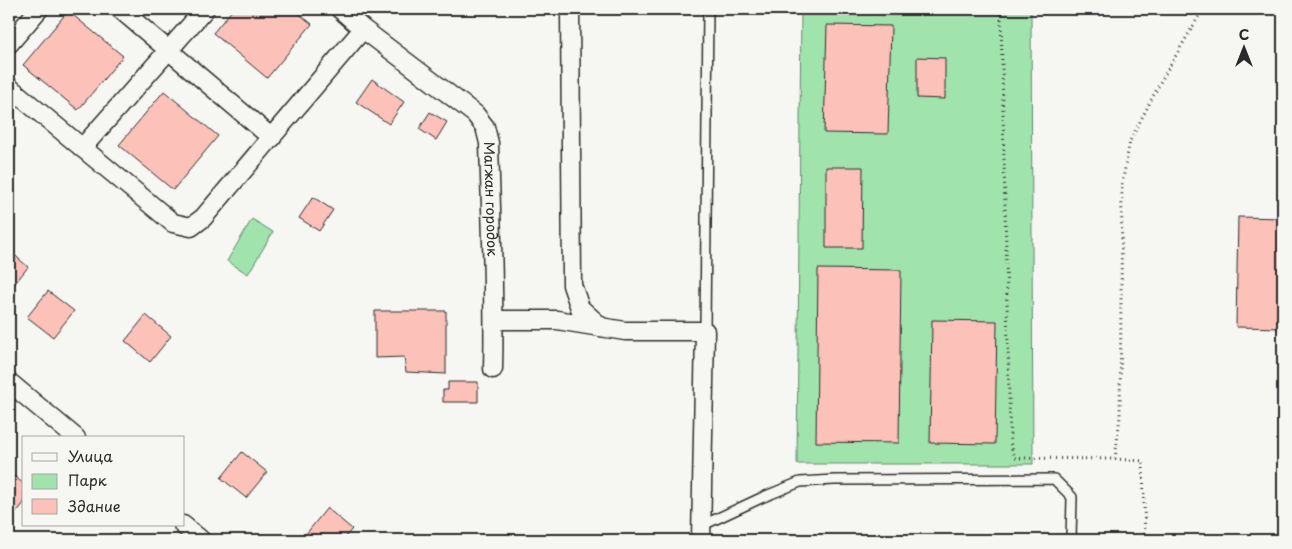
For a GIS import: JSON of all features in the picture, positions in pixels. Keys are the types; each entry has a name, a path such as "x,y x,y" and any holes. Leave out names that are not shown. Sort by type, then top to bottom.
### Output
{"street":[{"path":"9,44 39,9"},
{"path":"120,9 272,138"},
{"path":"82,148 204,9"},
{"name":"Магжан городок","path":"340,9 363,29 475,114 485,127 488,143 494,320 493,369"},
{"path":"570,9 572,286 580,308 602,327"},
{"path":"9,87 173,223 191,227 203,218 363,29"},
{"path":"494,320 557,320 625,331 705,331 702,533"},
{"path":"9,382 74,436"},
{"path":"183,526 201,540"}],"lane":[{"path":"705,331 708,9"},
{"path":"702,533 761,498 800,482 834,480 1054,479 1072,497 1071,540"}],"path":[{"path":"1000,9 1010,442 1015,458 1143,461 1145,540"},
{"path":"1115,459 1120,417 1122,184 1130,141 1161,81 1203,9"}],"green space":[{"path":"801,9 1031,9 1033,464 797,464"},
{"path":"252,219 273,232 248,274 227,261"}],"building":[{"path":"233,9 293,9 312,24 267,78 213,33"},
{"path":"68,11 123,56 78,110 23,65"},
{"path":"827,25 891,26 888,134 824,133"},
{"path":"917,57 945,58 945,99 917,98"},
{"path":"372,79 404,102 389,124 356,102"},
{"path":"164,91 218,136 173,190 119,145"},
{"path":"430,112 447,122 436,140 419,129"},
{"path":"826,167 863,167 862,248 826,248"},
{"path":"313,197 333,210 319,231 299,218"},
{"path":"1238,217 1283,218 1283,328 1236,327"},
{"path":"9,250 28,267 9,291"},
{"path":"818,269 901,270 899,443 816,442"},
{"path":"48,291 74,311 53,337 27,317"},
{"path":"375,311 446,311 446,374 406,372 404,357 375,358"},
{"path":"146,315 171,336 150,362 125,341"},
{"path":"932,320 997,321 995,444 930,443"},
{"path":"448,382 478,382 478,402 443,402 443,390 448,390"},
{"path":"242,452 267,472 246,498 221,478"},
{"path":"9,472 22,482 22,506 12,518 9,515"},
{"path":"327,508 352,529 343,540 313,540 306,534"}]}
